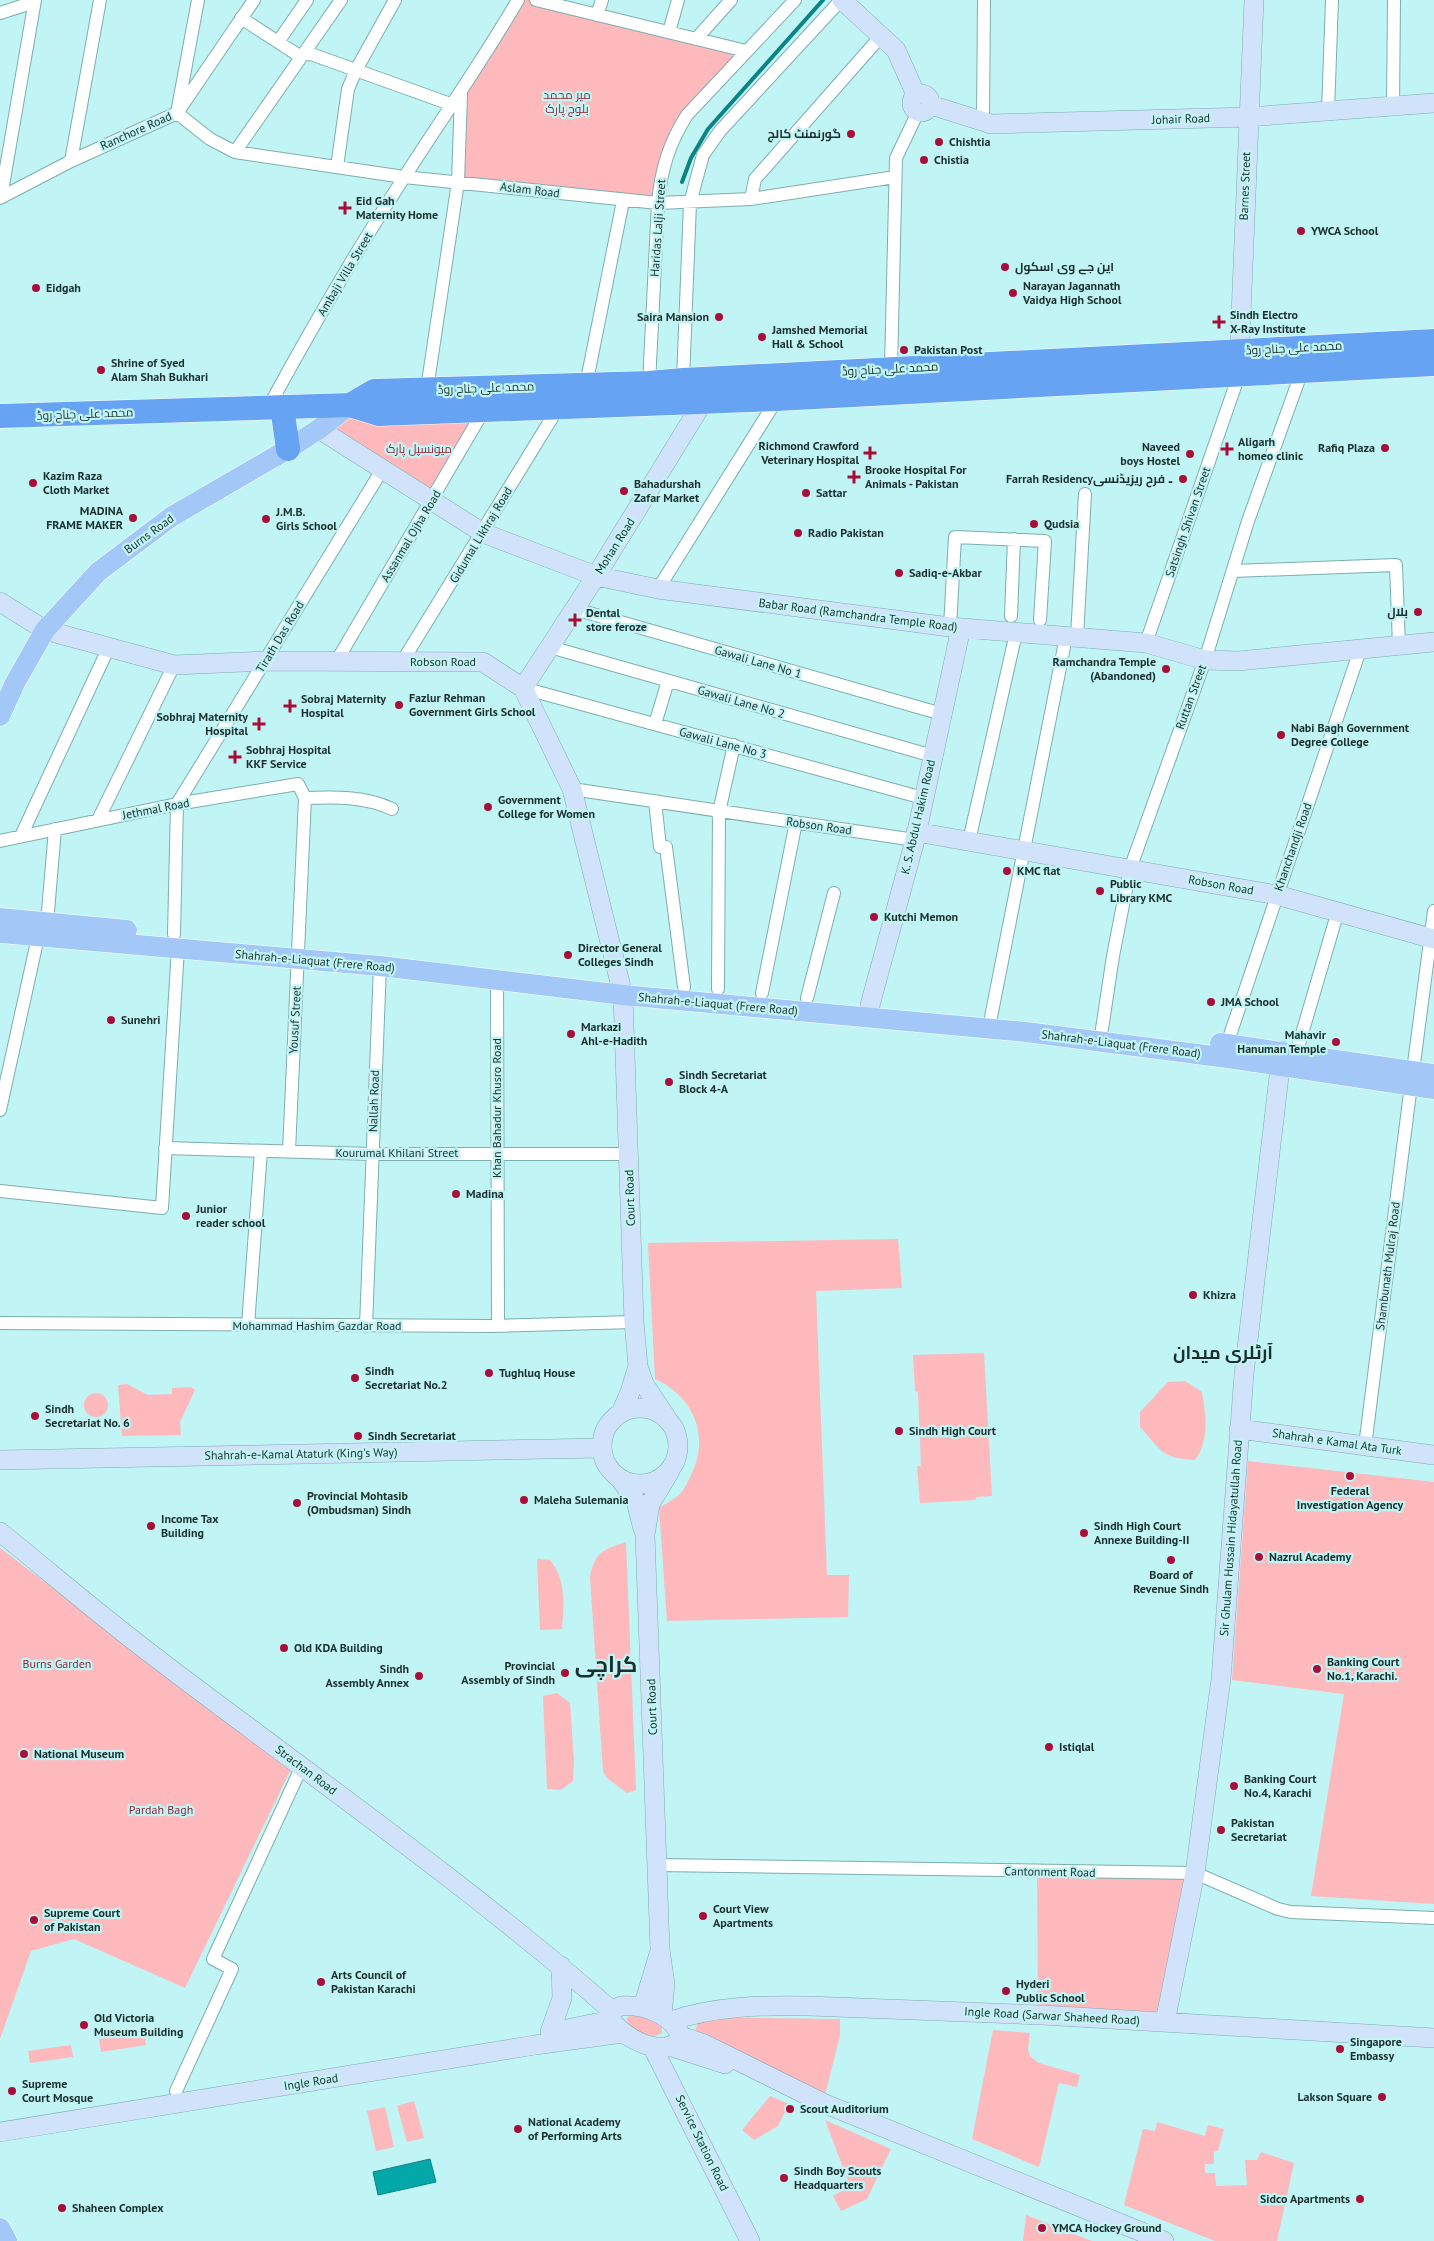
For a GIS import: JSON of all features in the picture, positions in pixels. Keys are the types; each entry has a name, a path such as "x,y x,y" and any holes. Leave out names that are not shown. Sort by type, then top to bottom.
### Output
{"highway":[{"name":"محمد علی جناح روڈ","path":"0,416 350,405 379,414 777,399 1240,362 1434,341"},
{"name":"محمد علی جناح روڈ","path":"350,405 374,392 649,384 682,380 891,369 1240,362 1302,371 1434,364"},
{"path":"275,408 288,449"}],"main road":[{"path":"842,0 896,50 921,104"},
{"name":"Barnes Street","path":"1240,362 1254,0"},
{"name":"Johair Road","path":"921,104 992,124 1248,117 1434,103"},
{"name":"Mohan Road","path":"523,688 596,576 703,402"},
{"name":"Burns Road","path":"0,716 15,682 45,630 98,572 136,543 209,493 319,430 350,405"},
{"name":"Babar Road (Ramchandra Temple Road)","path":"319,430 483,533 596,576 658,589 956,628 1014,625 1071,637 1146,643 1205,660 1238,661 1434,642"},
{"name":"Robson Road","path":"0,602 45,630 108,649 174,665 265,661 483,662 523,688"},
{"name":"K. S. Abdul Hakim Road","path":"870,1004 916,836 942,714 956,628"},
{"path":"523,688 572,789 621,988"},
{"name":"Robson Road","path":"916,836 968,841 1277,895 1433,939"},
{"name":"Shahrah-e-Liaquat (Frere Road)","path":"0,918 43,930"},
{"name":"Shahrah-e-Liaquat (Frere Road)","path":"0,933 43,930 176,941 251,944 380,966 497,980 621,988 684,987 718,989 1102,1029 1227,1044 1286,1057 1412,1078 1434,1089"},
{"name":"Shahrah-e-Liaquat (Frere Road)","path":"298,953 1026,1032 1286,1057"},
{"name":"Court Road","path":"621,988 629,1154 634,1322 638,1366 621,1413"},
{"name":"Sir Ghulam Hussain Hidayatullah Road","path":"1165,2022 1195,1873 1221,1679 1239,1429 1286,1057"},
{"name":"Shahrah-e-Liaquat (Frere Road)","path":"1412,1078 1434,1074"},
{"path":"620,1479 628,1483 650,1484 670,1471 679,1451 678,1437 644,1384 638,1366"},
{"path":"645,1535 636,1501 604,1461 601,1448 602,1438 610,1421 621,1413 639,1407 651,1409 663,1415 669,1421"},
{"name":"Shahrah e Kamal Ata Turk","path":"1239,1429 1434,1455"},
{"name":"Shahrah-e-Kamal Ataturk (King's Way)","path":"0,1460 601,1448"},
{"name":"Court Road","path":"667,2033 665,1984 660,1950 645,1535 650,1504 670,1471"},
{"name":"Strachan Road","path":"0,1532 154,1657 302,1766 561,1966 615,2021"},
{"name":"Court Road","path":"643,2007 660,1950"},
{"path":"550,2032 560,2008 561,1966"},
{"path":"667,2033 615,2021 621,2006 643,2007 667,2033 698,2057 758,2072 823,2103 895,2133 1164,2241"},
{"name":"Ingle Road (Sarwar Shaheed Road)","path":"667,2033 697,2013 781,2006 1042,2015 1434,2038"},
{"name":"Ingle Road","path":"0,2119 615,2021"},
{"name":"Ingle Road","path":"0,2132 535,2045 615,2021"},
{"name":"Service Station Road","path":"667,2033 750,2241"},
{"path":"0,2228 7,2241"}],"street":[{"path":"70,161 100,0"},
{"path":"177,113 198,0"},
{"name":"Ranchore Road","path":"0,197 70,161 177,113 254,0"},
{"path":"278,42 307,0"},
{"path":"234,152 341,0"},
{"name":"Ambaji Villa Street","path":"275,408 297,355 404,177 461,94 518,0"},
{"path":"536,0 746,50"},
{"path":"597,15 602,0"},
{"path":"669,32 678,0"},
{"path":"696,39 731,0"},
{"name":"Haridas Lalji Street","path":"649,384 661,175 676,132 687,115 795,0"},
{"path":"682,380 690,203 703,155 720,131 842,0"},
{"path":"983,121 984,0"},
{"path":"1328,111 1332,0"},
{"path":"1392,106 1394,0"},
{"path":"0,13 35,1 0,197"},
{"path":"338,167 348,89 392,1"},
{"path":"242,18 298,55 311,54 453,105"},
{"path":"751,199 755,179 882,35"},
{"name":"Ambaji Villa Street","path":"427,389 458,182 461,94"},
{"path":"891,369 896,158 921,104"},
{"name":"Aslam Road","path":"177,113 210,139 234,152 404,177 622,201 690,203 751,199 895,177"},
{"path":"586,385 622,201"},
{"name":"Satsingh Shivan Street","path":"1146,643 1240,362"},
{"name":"Ruttan Street","path":"1102,1029 1113,956 1130,869 1205,660 1248,521 1302,371"},
{"path":"658,589 777,399"},
{"name":"Gidumal Likhraj Road","path":"402,662 483,533 558,408"},
{"name":"Assanmal Ojha Road","path":"336,662 432,502 484,410"},
{"name":"Tirath Das Road","path":"177,804 382,470"},
{"path":"991,1017 1023,850 1071,637 1085,494"},
{"name":"K. S. Abdul Hakim Road","path":"956,628 955,537 1014,539"},
{"path":"968,841 1014,625 1014,539 1045,541 1040,620"},
{"path":"1233,571 1396,566 1399,646"},
{"name":"Gawali Lane No 1","path":"575,609 942,714"},
{"name":"Gawali Lane No 2","path":"550,647 933,756"},
{"path":"21,836 108,649"},
{"name":"Khanchandji Road","path":"1227,1044 1360,650"},
{"path":"98,820 174,665"},
{"path":"655,724 668,681"},
{"name":"Gawali Lane No 3","path":"523,688 923,798"},
{"path":"718,989 719,812 734,745"},
{"name":"Jethmal Road","path":"0,840 177,804 298,784 305,798"},
{"name":"Robson Road","path":"572,789 719,812 916,836"},
{"path":"305,798 354,798 382,804 392,809"},
{"name":"Yousuf Street","path":"289,1151 305,798"},
{"path":"655,802 660,847 666,847 684,987"},
{"path":"0,1191 162,1208 176,941 177,804"},
{"path":"762,993 796,822"},
{"path":"0,1110 43,930 55,829"},
{"path":"807,998 834,892"},
{"path":"1286,1057 1338,911"},
{"name":"Shambunath Mulraj Road","path":"1365,1446 1412,1078 1433,939 1434,911"},
{"name":"Nallah Road","path":"366,1326 380,966"},
{"name":"Khan Bahadur Khusro Road","path":"497,980 498,1326"},
{"name":"Kourumal Khilani Street","path":"165,1148 372,1154 629,1154"},
{"path":"248,1326 261,1152"},
{"name":"Mohammad Hashim Gazdar Road","path":"0,1323 248,1326 498,1326 634,1322"},
{"path":"176,2091 232,1969 212,1959 302,1766"},
{"name":"Cantonment Road","path":"657,1865 1195,1873 1278,1910 1434,1918"}],"green space":[{"name":"میر محمد بلوچ پارک","path":"518,0 536,0 746,51 687,115 658,203 458,182 461,94"},
{"name":"میونسپل پارک","path":"350,405 484,410 432,502 319,430"},
{"path":"898,1239 902,1288 816,1291 827,1575 849,1575 848,1617 667,1621 659,1508 679,1495 686,1486 698,1454 699,1440 693,1415 687,1404 678,1394 655,1379 648,1243"},
{"path":"984,1353 992,1496 976,1497 976,1500 920,1503 917,1466 921,1466 918,1392 915,1391 913,1355"},
{"path":"1185,1381 1202,1392 1205,1410 1205,1436 1200,1452 1195,1460 1175,1457 1163,1452 1140,1427 1140,1412 1168,1382"},
{"path":"127,1384 148,1395 172,1394 172,1388 191,1387 195,1390 180,1422 181,1435 122,1436 118,1385"},
{"path":"96,1393 101,1394 107,1400 107,1410 101,1416 96,1417 91,1416 85,1410 84,1405 85,1400 91,1394"},
{"path":"1248,1461 1434,1482 1434,1904 1311,1896 1344,1694 1232,1680"},
{"path":"626,1542 636,1790 627,1793 608,1779 603,1772 590,1577 594,1562 601,1553"},
{"name":"Pardah Bagh","path":"0,1548 291,1769 185,1988 74,1939 31,1951 0,2039"},
{"path":"537,1559 550,1560 559,1575 563,1593 562,1629 540,1630"},
{"path":"557,1693 570,1703 574,1761 573,1781 561,1790 547,1789 543,1696"},
{"path":"1037,1872 1195,1873 1165,2022 1038,2021"},
{"path":"632,2014 653,2019 662,2026 662,2033 652,2036 636,2031 626,2019"},
{"path":"699,2017 840,2019 840,2035 823,2103 691,2048"},
{"path":"993,2030 1030,2033 1028,2050 1030,2056 1039,2063 1080,2075 1077,2087 1059,2083 1039,2167 972,2139"},
{"path":"144,2032 146,2045 101,2052 99,2039"},
{"path":"71,2045 73,2057 30,2063 28,2051"},
{"path":"770,2096 789,2104 778,2126 754,2140 742,2130"},
{"path":"414,2101 424,2138 407,2142 397,2106"},
{"path":"385,2107 394,2147 376,2151 367,2111"},
{"path":"825,2120 891,2149 867,2199 841,2211 833,2196 850,2186"},
{"path":"1157,2122 1205,2136 1208,2125 1224,2129 1218,2151 1214,2151 1214,2164 1205,2164 1205,2173 1215,2173 1216,2186 1247,2185 1245,2160 1257,2160 1261,2152 1294,2163 1277,2241 1215,2241 1124,2205 1143,2129 1155,2131"},
{"name":"YMCA Hockey Ground","path":"1026,2215 1092,2241 1023,2241"}],"water":[{"path":"430,2159 436,2182 378,2195 373,2172"}],"waterway":[{"path":"682,182 691,158 708,129 823,0"}],"place":[{"name":"گورنمنٹ کالج","path":"851,134"},
{"name":"Chishtia","path":"939,142"},
{"name":"Chistia","path":"924,160"},
{"name":"Eid Gah Maternity Home","path":"345,208"},
{"name":"YWCA School","path":"1301,231"},
{"name":"این جے وی اسکول","path":"1005,267"},
{"name":"Eidgah","path":"36,288"},
{"name":"Narayan Jagannath Vaidya High School","path":"1013,293"},
{"name":"Saira Mansion","path":"719,317"},
{"name":"Sindh Electro X-Ray Institute","path":"1219,322"},
{"name":"Jamshed Memorial Hall & School","path":"762,337"},
{"name":"Pakistan Post","path":"904,350"},
{"name":"Shrine of Syed Alam Shah Bukhari","path":"101,370"},
{"name":"Rafiq Plaza","path":"1385,448"},
{"name":"Aligarh homeo clinic","path":"1227,449"},
{"name":"Richmond Crawford Veterinary Hospital","path":"870,453"},
{"name":"Naveed boys Hostel","path":"1190,454"},
{"name":"Brooke Hospital For Animals - Pakistan","path":"854,477"},
{"name":"Farrah Residency۔ فرح ریزیڈنسی","path":"1183,479"},
{"name":"Kazim Raza Cloth Market","path":"33,483"},
{"name":"Bahadurshah Zafar Market","path":"624,491"},
{"name":"Sattar","path":"806,493"},
{"name":"MADINA FRAME MAKER","path":"133,518"},
{"name":"J.M.B. Girls School","path":"266,519"},
{"name":"Qudsia","path":"1034,524"},
{"name":"Radio Pakistan","path":"798,533"},
{"name":"Sadiq-e-Akbar","path":"899,573"},
{"name":"بلال","path":"1418,612"},
{"name":"Dental store feroze","path":"575,620"},
{"name":"Ramchandra Temple (Abandoned)","path":"1166,669"},
{"name":"Fazlur Rehman Government Girls School","path":"399,705"},
{"name":"Sobraj Maternity Hospital","path":"290,706"},
{"name":"Sobhraj Maternity Hospital","path":"259,724"},
{"name":"Nabi Bagh Government Degree College","path":"1281,735"},
{"name":"Sobhraj Hospital KKF Service","path":"235,757"},
{"name":"Government College for Women","path":"488,807"},
{"name":"KMC flat","path":"1007,871"},
{"name":"Public Library KMC","path":"1100,891"},
{"name":"Kutchi Memon","path":"874,917"},
{"name":"Director General Colleges Sindh","path":"568,955"},
{"name":"JMA School","path":"1211,1002"},
{"name":"Sunehri","path":"111,1020"},
{"name":"Markazi Ahl-e-Hadith","path":"571,1034"},
{"name":"Mahavir Hanuman Temple","path":"1336,1042"},
{"name":"Sindh Secretariat Block 4-A","path":"669,1082"},
{"name":"Madina","path":"456,1194"},
{"name":"Junior reader school","path":"186,1216"},
{"name":"Khizra","path":"1193,1295"},
{"name":"Tughluq House","path":"489,1373"},
{"name":"Sindh Secretariat No.2","path":"355,1378"},
{"name":"Sindh Secretariat No. 6","path":"35,1416"},
{"name":"Sindh High Court","path":"899,1431"},
{"name":"Sindh Secretariat","path":"358,1436"},
{"name":"Federal Investigation Agency","path":"1350,1476"},
{"name":"Maleha Sulemania","path":"524,1500"},
{"name":"Provincial Mohtasib (Ombudsman) Sindh","path":"297,1503"},
{"name":"Income Tax Building","path":"151,1526"},
{"name":"Sindh High Court Annexe Building-II","path":"1084,1533"},
{"name":"Nazrul Academy","path":"1259,1557"},
{"name":"Board of Revenue Sindh","path":"1171,1560"},
{"name":"Old KDA Building","path":"284,1648"},
{"name":"Banking Court No.1, Karachi.","path":"1317,1669"},
{"name":"Provincial Assembly of Sindh","path":"565,1673"},
{"name":"Sindh Assembly Annex","path":"419,1676"},
{"name":"Istiqlal","path":"1049,1747"},
{"name":"National Museum","path":"24,1754"},
{"name":"Banking Court No.4, Karachi","path":"1234,1786"},
{"name":"Pakistan Secretariat","path":"1221,1830"},
{"name":"Court View Apartments","path":"703,1916"},
{"name":"Supreme Court of Pakistan","path":"34,1920"},
{"name":"Arts Council of Pakistan Karachi","path":"321,1982"},
{"name":"Hyderi Public School","path":"1006,1991"},
{"name":"Old Victoria Museum Building","path":"84,2025"},
{"name":"Singapore Embassy","path":"1340,2049"},
{"name":"Supreme Court Mosque","path":"12,2091"},
{"name":"Lakson Square","path":"1382,2097"},
{"name":"Scout Auditorium","path":"790,2109"},
{"name":"National Academy of Performing Arts","path":"518,2129"},
{"name":"Sindh Boy Scouts Headquarters","path":"784,2178"},
{"name":"Sidco Apartments","path":"1360,2199"},
{"name":"Shaheen Complex","path":"62,2208"},
{"name":"YMCA Hockey Ground","path":"1042,2228"}],"district":[{"name":"آرٹلری میدان","path":"1223,1353"},
{"name":"کراچی","path":"606,1664"}],"park label":[{"name":"Burns Garden","path":"57,1664"}]}
